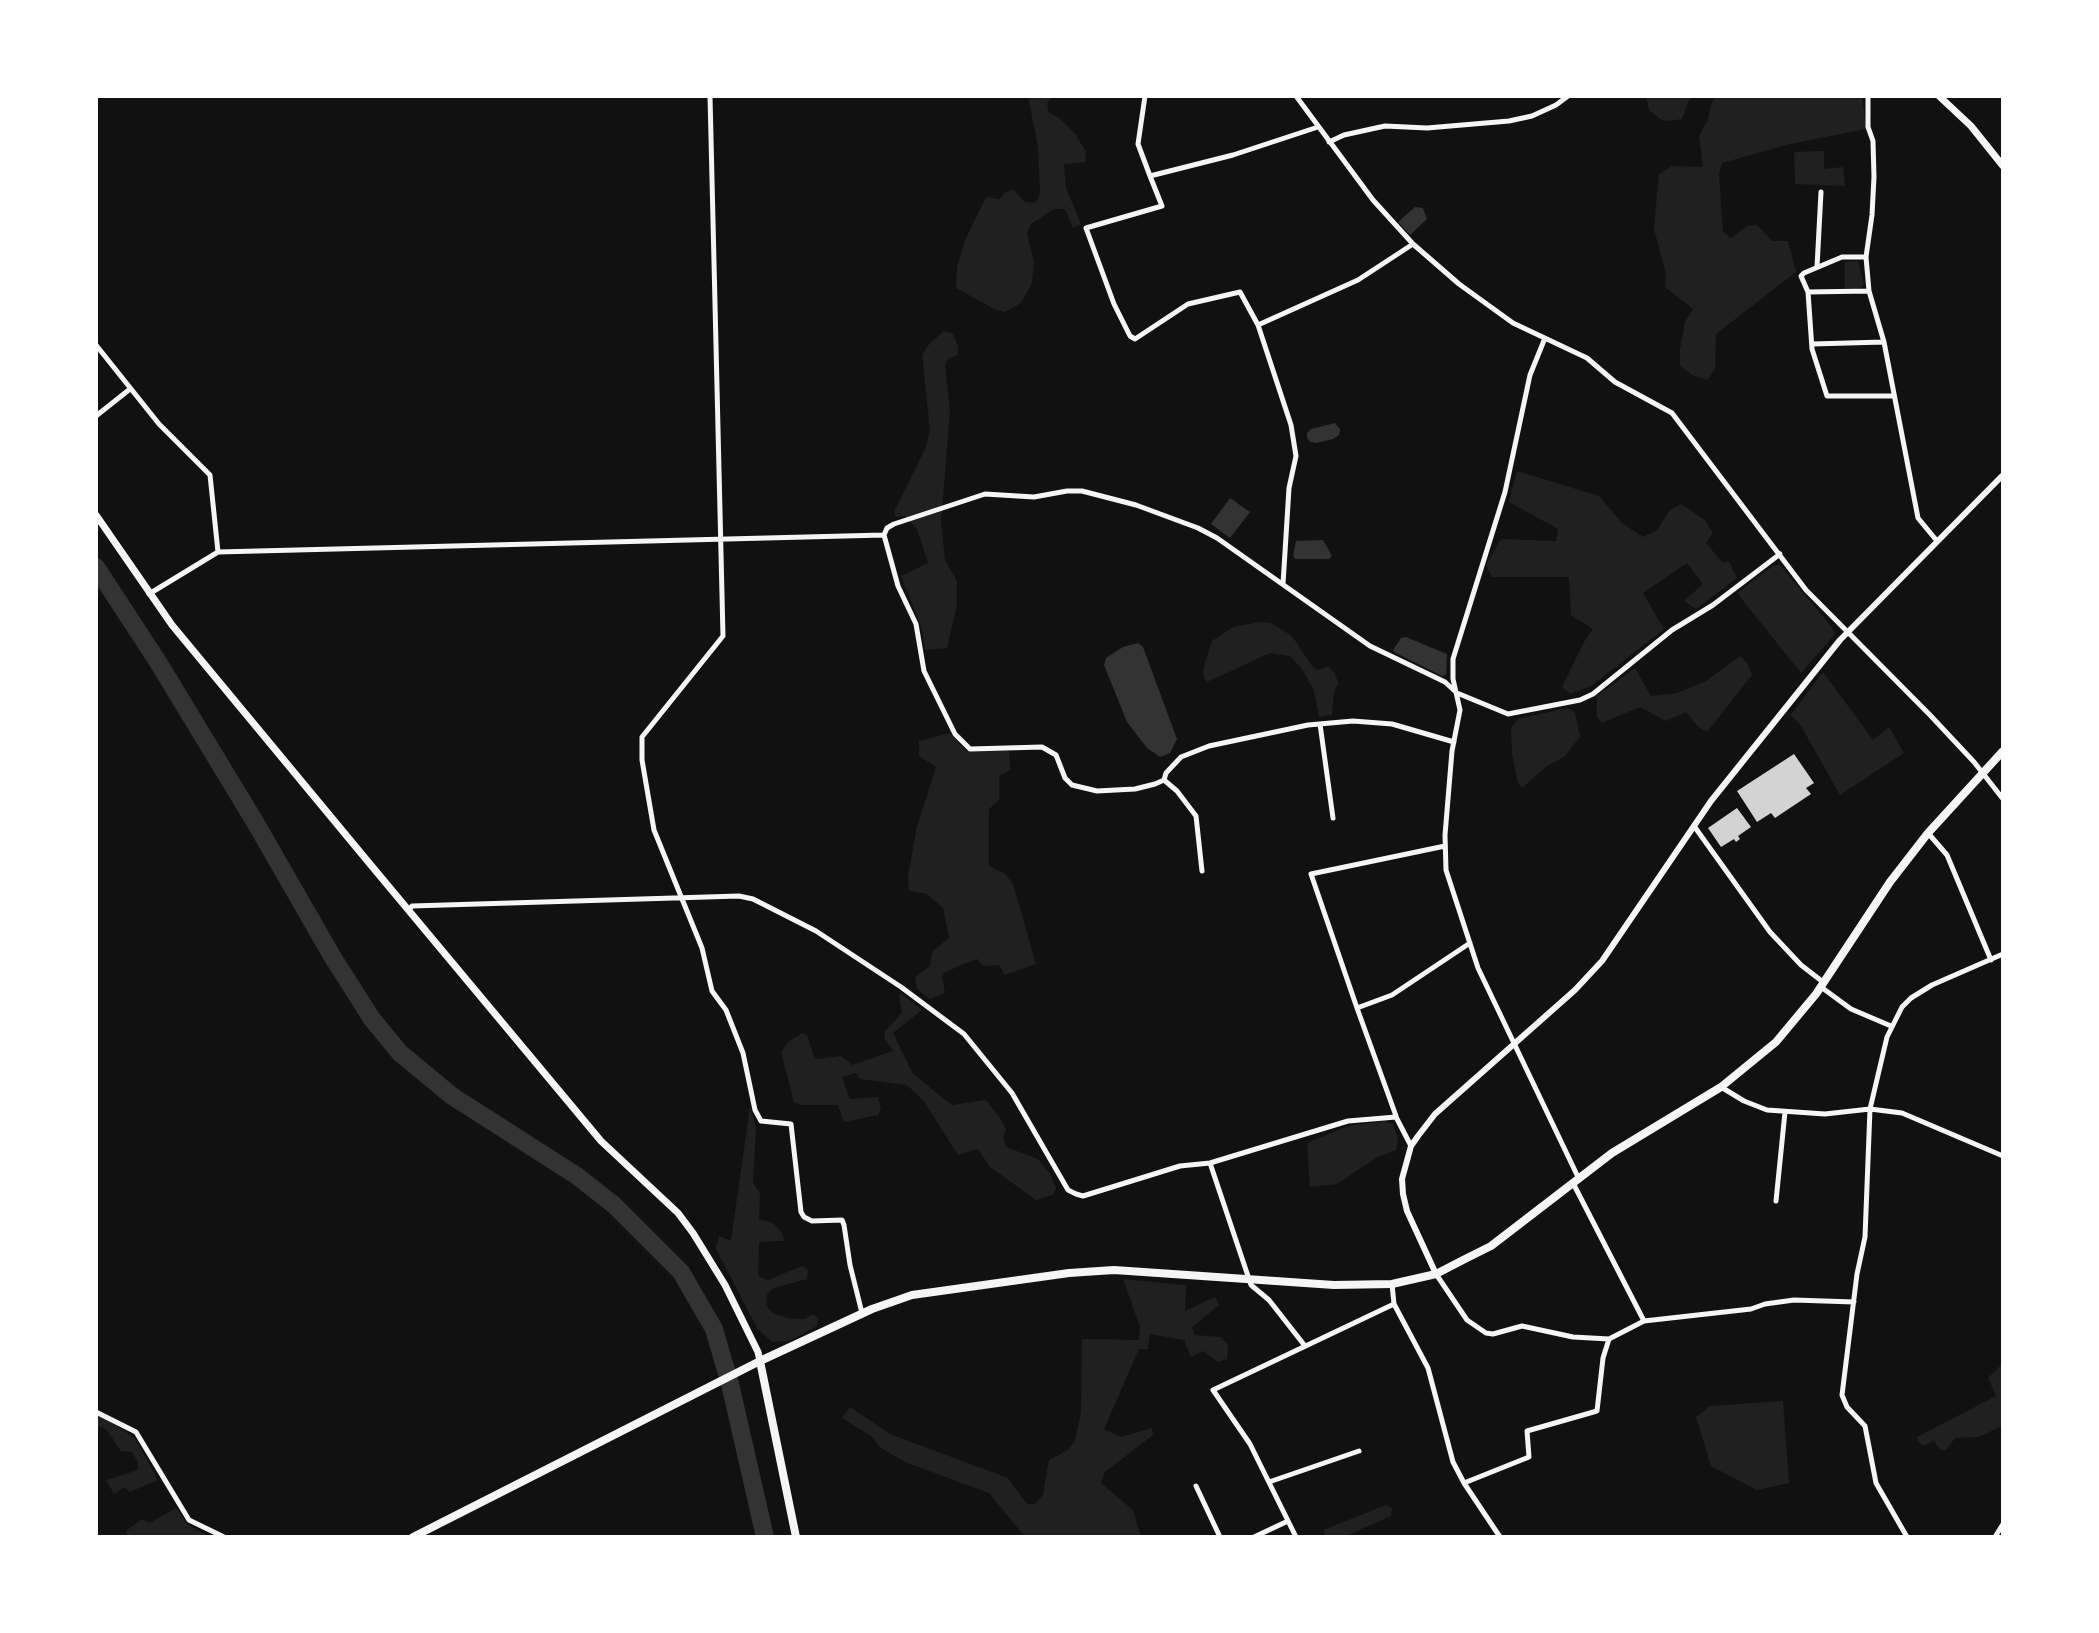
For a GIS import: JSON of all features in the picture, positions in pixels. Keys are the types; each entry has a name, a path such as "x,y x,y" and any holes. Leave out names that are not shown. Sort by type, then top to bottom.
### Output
{"main road":[{"path":"1939,96 1971,126 2003,166"},
{"path":"96,515 172,625 601,1141 678,1213 693,1233 725,1285 758,1352 756,1364 796,1537"},
{"path":"413,1537 756,1364 862,1314 912,1295 1079,1272 1143,1271 1334,1285 1392,1284 1436,1274 1491,1246 1612,1153 1721,1087 1776,1042 1822,984 1890,882 1928,833 2003,751"}],"street":[{"path":"710,96 723,636 642,737 642,760 654,830 702,948 712,991 726,1010 743,1053 758,1117 761,1121 791,1124 801,1212 812,1221 842,1220 862,1314"},
{"path":"1145,96 1138,144 1162,206 1086,228 1087,235 1114,304 1130,336 1135,339 1188,304 1240,292 1258,325 1291,425 1296,456 1289,488 1283,584"},
{"path":"1296,96 1373,200 1413,244 1459,284 1513,323 1587,358 1615,382 1672,413 1806,590 1983,773 2003,799"},
{"path":"1329,142 1344,135 1385,126 1427,128 1509,121 1544,111 1568,96"},
{"path":"1868,96 1874,177 1866,257 1869,291 1884,342 1918,518 1937,541"},
{"path":"1150,176 1233,155 1318,127"},
{"path":"1817,267 1821,192"},
{"path":"1258,325 1358,280 1413,244"},
{"path":"1866,257 1842,257 1801,276 1808,292 1812,344 1827,396 1892,396"},
{"path":"1808,292 1869,291"},
{"path":"1545,338 1530,375 1505,492 1453,659 1460,710 1454,742 1445,846 1446,870 1478,968 1644,1321"},
{"path":"1812,344 1884,342"},
{"path":"97,347 159,424 210,475 218,552"},
{"path":"96,416 130,389"},
{"path":"1854,1302 1794,1300 1751,1309 1644,1321 1609,1339 1573,1337 1522,1326 1486,1333 1467,1320 1436,1274 1407,1211 1402,1179 1411,1146 1435,1114 1575,990 1602,961 1711,801 1848,632 2003,475"},
{"path":"1164,780 1135,789 1097,791 1072,785 1065,778 1056,755 1042,747 970,749 962,743 924,671 916,624 898,586 884,535 887,528 985,494 1034,497 1082,491 1136,505 1198,528 1370,646 1445,682 1457,693 1508,714 1580,700 1593,694 1672,630 1713,605 1780,554"},
{"path":"149,594 218,552 884,535"},
{"path":"1164,780 1172,764 1181,757 1209,746 1252,735 1320,724 1353,721 1392,724 1454,742"},
{"path":"1320,724 1333,818"},
{"path":"1164,780 1177,791 1196,816 1202,871"},
{"path":"1694,826 1770,932 1801,965 1851,1009 1891,1026"},
{"path":"1928,833 1947,855 1991,960"},
{"path":"1411,1146 1396,1117 1311,874 1445,846"},
{"path":"409,910 412,906 739,896 753,899 816,931 964,1034 1003,1080 1068,1190 1083,1196 1180,1166 1210,1163 1348,1121 1396,1117"},
{"path":"1357,1008 1392,995 1470,943"},
{"path":"1907,1537 1876,1483 1865,1426 1847,1407 1842,1395 1865,1237 1870,1109 1891,1026 1911,998 1932,985 2003,954"},
{"path":"1721,1087 1767,1110 1825,1114 1870,1109 1902,1113 2003,1156"},
{"path":"1776,1201 1785,1112"},
{"path":"1210,1163 1249,1280 1305,1346"},
{"path":"1392,1284 1394,1304 1428,1368 1447,1444 1464,1483 1500,1537"},
{"path":"1296,1537 1250,1444 1213,1390 1394,1304"},
{"path":"1464,1483 1529,1457 1527,1431 1597,1411 1603,1358 1609,1339"},
{"path":"96,1412 136,1432 189,1520 224,1537"},
{"path":"1269,1482 1359,1451"},
{"path":"1196,1486 1220,1537"},
{"path":"1254,1537 1288,1521"},
{"path":"1995,1537 2003,1524"}],"shaded area":[{"path":"1028,96 1053,96 1047,103 1049,113 1058,117 1076,135 1086,152 1085,162 1064,164 1066,188 1081,224 1073,228 1065,209 1054,209 1031,224 1027,234 1034,262 1032,283 1021,303 1005,312 956,288 957,267 966,238 986,197 1000,199 1013,189 1025,202 1038,200 1038,147"},
{"path":"1646,96 1693,96 1682,119 1668,121 1649,110"},
{"path":"1716,96 1862,96 1866,129 1790,144 1722,163 1719,174 1723,232 1731,238 1747,226 1757,225 1772,241 1788,241 1796,272 1716,334 1715,369 1707,380 1692,375 1680,366 1685,322 1693,309 1665,287 1666,274 1654,229 1659,174 1672,166 1703,167 1699,136"},
{"path":"1824,151 1824,169 1843,167 1845,186 1795,184 1794,152"},
{"path":"1415,207 1423,208 1427,219 1410,235 1398,222"},
{"path":"1858,261 1864,284 1860,288 1845,288 1845,262"},
{"path":"944,331 953,334 958,346 958,355 949,358 945,365 950,411 941,522 945,560 957,581 957,605 947,648 925,650 922,629 901,576 928,563 917,529 905,516 895,517 895,510 926,447 930,429 922,355"},
{"path":"1335,423 1340,429 1339,435 1333,439 1316,443 1307,438 1311,429"},
{"path":"1517,471 1599,496 1622,523 1643,537 1657,530 1669,511 1681,504 1705,520 1713,533 1706,543 1723,563 1729,561 1737,578 1696,609 1684,601 1703,584 1687,563 1643,593 1664,629 1591,686 1570,694 1562,687 1593,629 1571,615 1569,577 1492,577 1486,565 1501,539 1556,541 1558,529 1509,502"},
{"path":"1230,498 1250,512 1230,538 1211,524"},
{"path":"1323,540 1332,556 1329,559 1295,559 1293,556 1296,541"},
{"path":"1774,565 1780,565 1835,634 1801,673 1737,593"},
{"path":"1271,623 1292,636 1312,666 1318,670 1328,666 1334,672 1339,684 1334,690 1332,715 1319,717 1314,691 1302,669 1290,656 1270,653 1207,682 1203,675 1212,641 1233,627"},
{"path":"1406,637 1447,654 1446,675 1442,676 1394,652 1401,638"},
{"path":"1138,643 1143,647 1177,739 1170,753 1160,757 1147,748 1127,722 1104,665 1106,658 1123,647"},
{"path":"1740,656 1748,664 1752,675 1707,732 1697,726 1686,712 1666,721 1640,707 1602,723 1597,717 1597,696 1635,668 1651,696 1677,693 1706,681"},
{"path":"1823,672 1873,740 1889,727 1904,753 1840,795 1801,726 1791,715"},
{"path":"1567,708 1575,712 1580,737 1564,757 1547,766 1522,788 1518,783 1512,754 1511,728 1518,719"},
{"path":"950,733 966,751 1009,751 1010,770 999,776 999,800 989,809 989,866 1005,874 1013,884 1036,964 1005,975 999,965 983,966 977,959 944,973 945,993 930,999 917,989 915,977 930,966 932,952 949,938 943,908 927,894 909,891 908,877 916,830 936,767 919,756 919,741"},
{"path":"901,993 922,1010 893,1033 913,1074 952,1105 986,1100 1006,1130 1003,1137 1006,1147 1038,1159 1051,1175 1056,1189 1053,1195 1036,1200 990,1167 978,1149 958,1155 923,1100 907,1085 860,1079 856,1073 842,1077 850,1099 878,1097 881,1108 878,1115 844,1122 838,1105 800,1105 794,1102 781,1052 788,1042 802,1033 807,1035 815,1059 841,1056 852,1065 893,1051 885,1039 885,1031 902,1013"},
{"path":"750,1106 756,1128 753,1183 760,1193 759,1219 773,1223 782,1233 784,1241 759,1242 758,1276 768,1280 802,1266 808,1270 807,1279 774,1288 767,1294 766,1305 773,1313 787,1318 804,1319 813,1314 818,1318 817,1326 789,1341 772,1342 757,1328 716,1249 719,1236 731,1241"},
{"path":"1384,1121 1393,1124 1398,1140 1396,1150 1376,1158 1337,1184 1310,1187 1307,1143 1348,1126"},
{"path":"1123,1279 1186,1285 1185,1311 1215,1297 1219,1305 1192,1327 1195,1335 1221,1337 1228,1345 1227,1359 1218,1362 1203,1351 1191,1357 1184,1340 1150,1334 1148,1349 1139,1349 1104,1429 1121,1437 1152,1428 1153,1435 1105,1472 1101,1483 1133,1510 1141,1537 1025,1537 989,1493 905,1462 842,1418 850,1407 890,1434 1008,1478 1027,1504 1035,1504 1043,1495 1049,1460 1068,1450 1075,1441 1081,1412 1082,1339 1139,1340 1140,1327"},
{"path":"2003,1363 2003,1425 1979,1437 1955,1438 1946,1450 1940,1450 1934,1441 1923,1446 1918,1441 1917,1437 1996,1396 1988,1378"},
{"path":"1783,1401 1789,1483 1757,1490 1711,1466 1696,1417 1710,1406"},
{"path":"96,1416 135,1438 158,1480 130,1492 124,1487 114,1494 106,1480 138,1470 138,1462 132,1452 121,1451 106,1429 96,1425"},
{"path":"1386,1505 1392,1508 1391,1516 1344,1537 1326,1537 1323,1530"},
{"path":"176,1508 187,1524 210,1537 127,1537 126,1531 142,1519 150,1523"}],"building":[{"path":"1794,754 1814,783 1806,788 1811,794 1775,818 1771,813 1757,822 1737,791"},
{"path":"1737,808 1751,827 1738,836 1740,839 1736,842 1734,839 1721,847 1708,828"}],"waterway":[{"path":"96,567 158,662 332,956 372,1019 400,1053 452,1096 577,1176 614,1205 681,1272 714,1329 730,1384 765,1537"}]}
